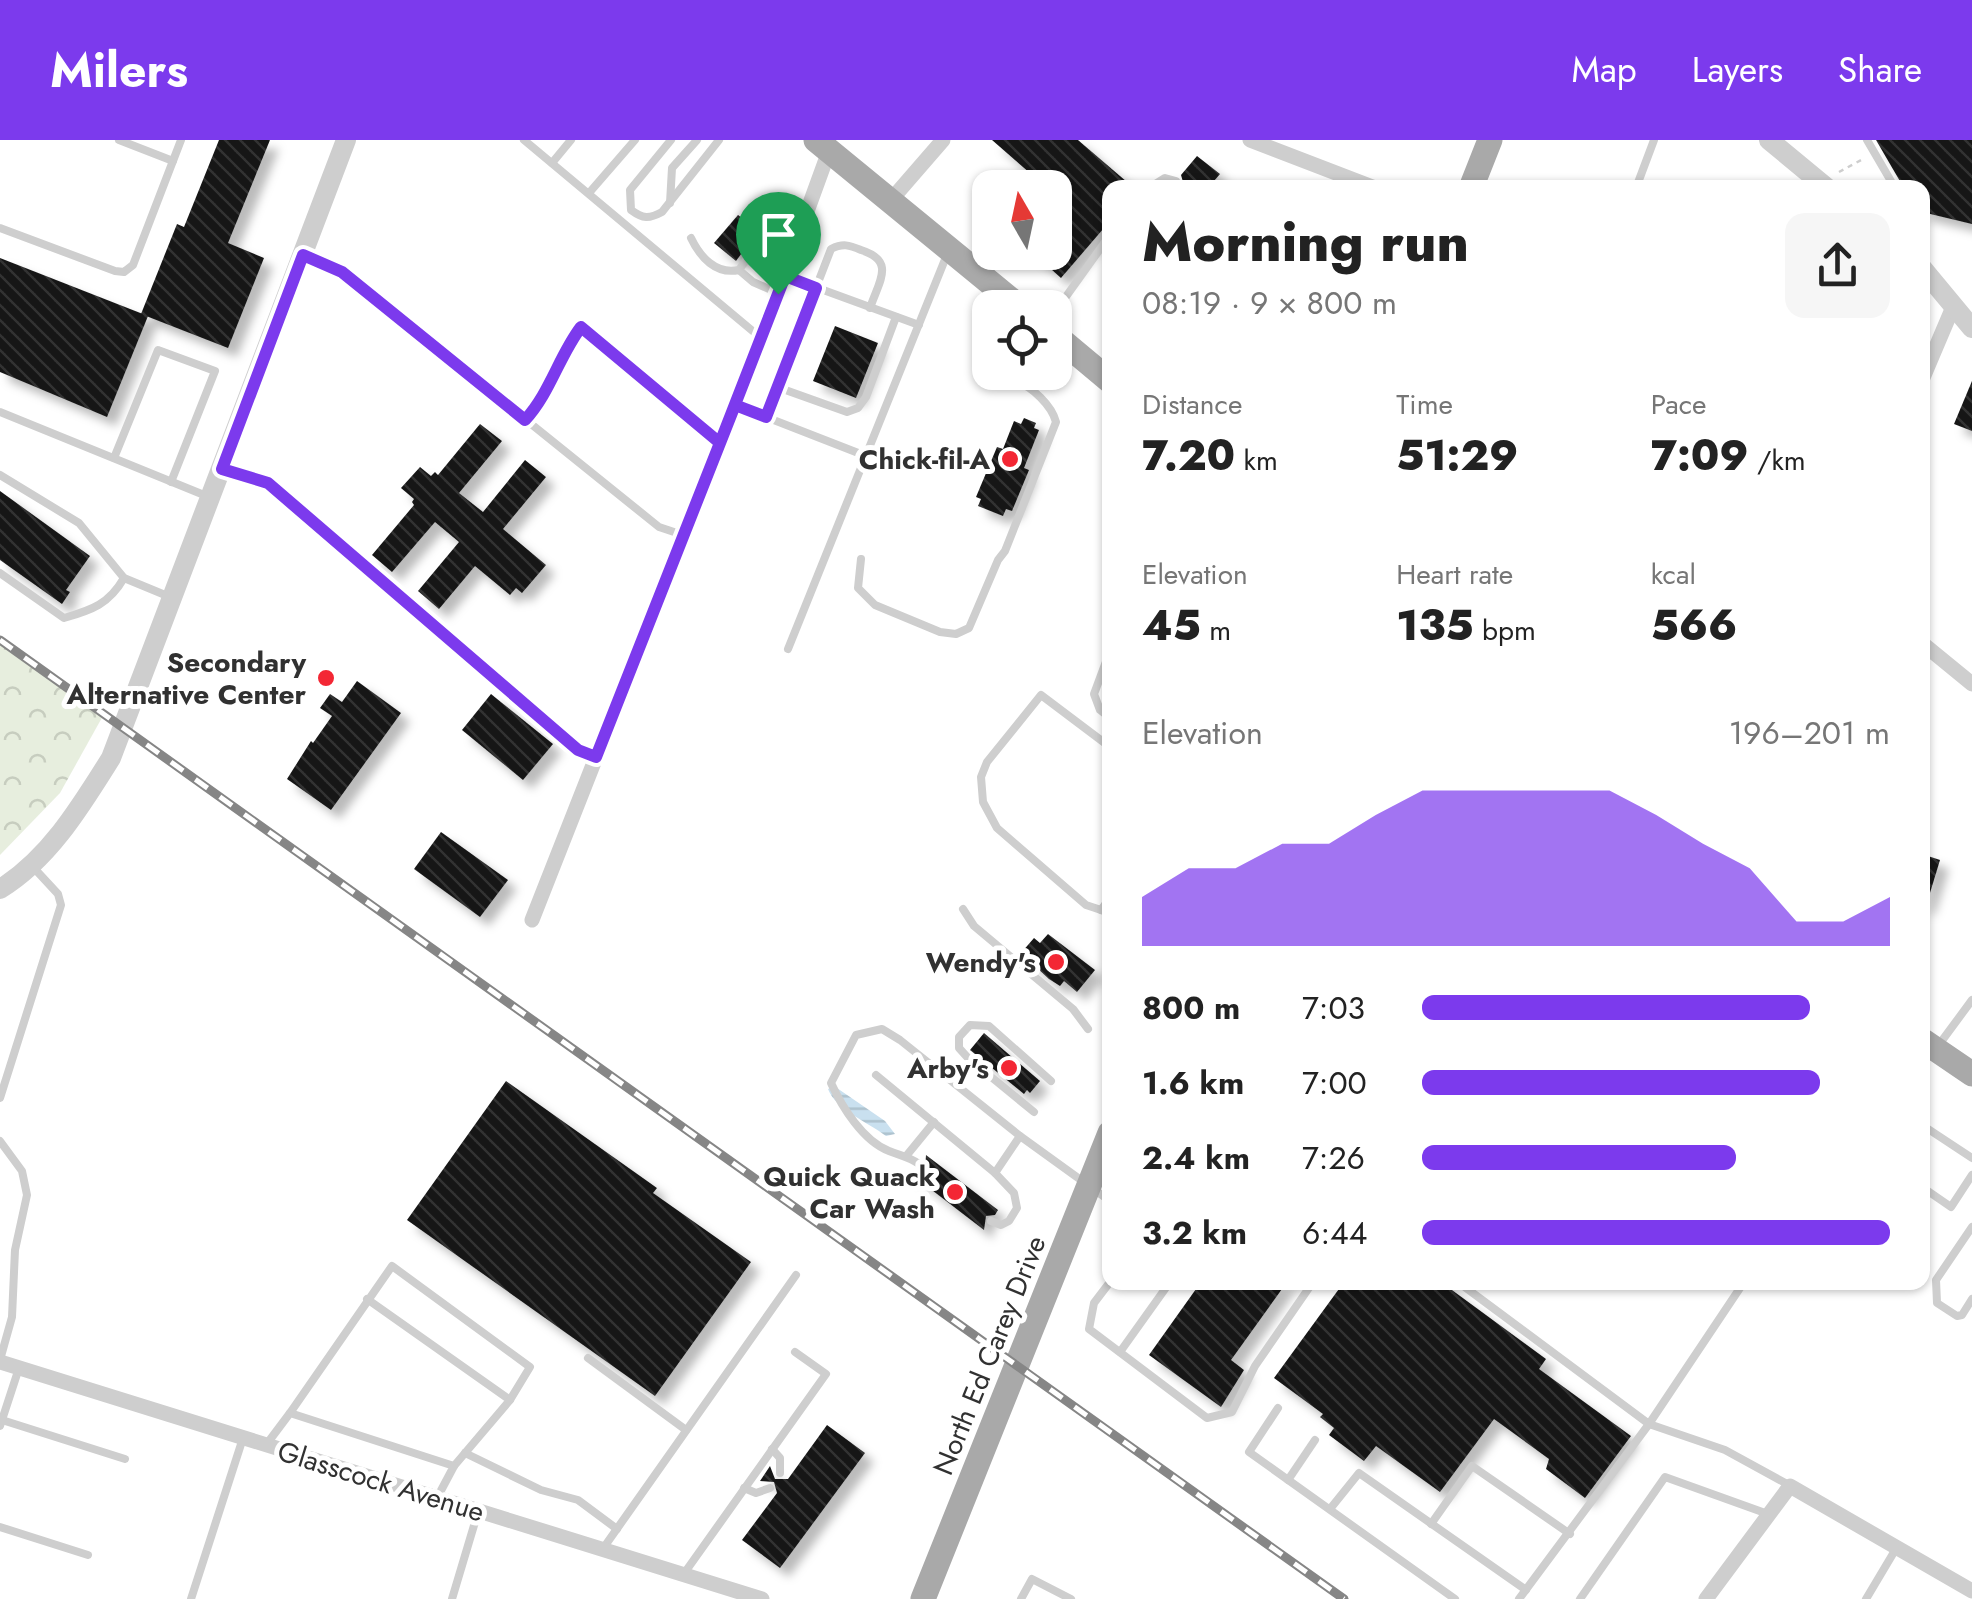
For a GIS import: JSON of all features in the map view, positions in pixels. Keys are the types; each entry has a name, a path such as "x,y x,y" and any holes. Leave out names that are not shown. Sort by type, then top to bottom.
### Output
{"main road":[{"path":"1474,180 1490,140"},
{"path":"823,146 1000,290"},
{"path":"1072,350 1102,374"},
{"path":"1930,1046 1972,1074"},
{"name":"North Ed Carey Drive","path":"923,1599 1100,1194"}],"street":[{"path":"0,890 74,817 112,758 346,140"},
{"path":"891,200 943,140"},
{"path":"1250,140 1355,180"},
{"path":"1769,140 1818,180"},
{"path":"532,920 785,276 823,146"},
{"path":"1930,278 1972,328"},
{"path":"1930,361 1953,307"},
{"path":"581,327 720,443"},
{"path":"1930,650 1972,684"},
{"name":"Glasscock Avenue","path":"0,1361 762,1599"},
{"path":"1706,1599 1790,1486 1972,1591"}],"lane":[{"path":"119,140 173,161"},
{"path":"0,228 124,272 132,264 181,140"},
{"path":"524,140 761,338"},
{"path":"552,163 571,140"},
{"path":"589,194 636,140"},
{"path":"672,140 630,190 632,210 642,218 652,218 670,203 719,140"},
{"path":"670,203 672,168 696,140"},
{"path":"1639,180 1654,140"},
{"path":"1867,140 1890,180"},
{"path":"691,238 701,255 716,268 739,270 780,211"},
{"path":"766,417 831,248 847,244 876,254 883,268 870,308"},
{"path":"1071,290 1102,246"},
{"path":"788,648 950,248"},
{"path":"303,255 342,272 659,526 683,535"},
{"path":"739,270 778,294"},
{"path":"785,276 919,325"},
{"path":"777,387 841,411 858,408 866,397 896,318"},
{"path":"525,420 539,406 566,347 581,327"},
{"path":"114,458 158,350 215,371 171,482"},
{"path":"860,559 858,588 875,605 949,634 969,628 998,560 1006,552 1056,422 1050,408 1030,390"},
{"path":"735,405 866,456"},
{"path":"0,412 212,498"},
{"path":"222,469 268,483 578,750 596,757"},
{"path":"0,475 79,523 124,578 174,599"},
{"path":"0,574 64,618 100,607 114,596 124,578"},
{"path":"1102,672 1094,694 1102,712"},
{"path":"1102,741 1040,695 987,762 981,777 983,802 997,828 1086,905 1102,911"},
{"path":"0,1098 61,904 58,894 30,864"},
{"path":"963,909 974,926 1073,1010 1088,1029"},
{"path":"1930,1044 1972,1000"},
{"path":"1034,1112 968,1058 959,1048 960,1037 970,1024 989,1026 1051,1080"},
{"path":"919,1164 906,1155 886,1150 844,1113 831,1084 856,1035 882,1030 900,1040 1100,1194"},
{"path":"876,1075 995,1172 1014,1193 1017,1208 1009,1220 1000,1225 991,1220"},
{"path":"906,1155 934,1122"},
{"path":"1930,1129 1972,1158"},
{"path":"995,1172 1020,1136"},
{"path":"0,1141 22,1170 27,1194 15,1250 12,1317 0,1361"},
{"path":"1930,1193 1950,1207 1972,1175"},
{"path":"1972,1227 1936,1280 1935,1290 1937,1303 1960,1317 1972,1299"},
{"path":"266,1445 392,1266 530,1367 510,1400 454,1466 438,1498"},
{"path":"602,1550 796,1276"},
{"path":"1104,1290 1094,1304 1089,1329 1208,1418 1232,1412 1255,1366 1307,1290"},
{"path":"1120,1352 1164,1290"},
{"path":"1469,1290 1649,1424 1725,1450 1790,1486"},
{"path":"1519,1599 1649,1424 1739,1290"},
{"path":"366,1299 510,1400"},
{"path":"683,1575 826,1374 795,1352"},
{"path":"588,1358 686,1430"},
{"path":"19,1368 1,1423 124,1460"},
{"path":"1278,1408 1249,1452 1455,1599"},
{"path":"290,1413 454,1466"},
{"path":"191,1599 243,1438"},
{"path":"1288,1480 1316,1440"},
{"path":"772,1449 780,1458 780,1473"},
{"path":"466,1452 542,1490 578,1500 617,1529"},
{"path":"1431,1524 1472,1466 1570,1534"},
{"path":"1330,1509 1359,1473 1526,1590"},
{"path":"1580,1599 1665,1477 1768,1514"},
{"path":"744,1488 756,1492 770,1488"},
{"path":"452,1599 478,1511"},
{"path":"0,1526 88,1555"},
{"path":"1866,1599 1897,1547"},
{"path":"1021,1599 1032,1579 1071,1599"}],"path":[{"path":"1829,180 1872,155"}],"green space":[{"path":"0,640 104,714 60,793 0,855"}],"water":[{"path":"834,1086 885,1121 895,1134 886,1136 845,1109 828,1089"}],"building":[{"path":"219,140 270,140 228,243 264,258 228,348 141,314 177,224 184,227"},
{"path":"992,140 1078,140 1125,180 1102,180 1102,230 1072,265 1072,170 1026,170"},
{"path":"1876,140 1972,140 1972,224 1930,214 1930,180 1899,180"},
{"path":"1197,156 1220,174 1215,180 1182,180 1181,175"},
{"path":"738,215 758,231 736,261 714,243"},
{"path":"0,258 148,316 107,417 0,372"},
{"path":"1052,270 1068,270 1061,278"},
{"path":"835,326 878,343 856,398 813,381"},
{"path":"1972,381 1972,431 1954,424"},
{"name":"Chick-fil-A","path":"1024,418 1036,423 1034,428 1039,430 1024,468 1029,470 1012,511 1006,509 1003,516 978,506 981,499 976,497 997,447 1003,449 1014,421 1021,424"},
{"path":"480,424 502,441 459,493 483,512 525,460 546,477 503,529 546,565 522,593 516,588 510,595 475,566 439,609 418,591 459,542 435,522 392,572 372,555 414,505 414,499 401,488 420,467 431,476 435,472 438,475"},
{"path":"0,491 90,556 66,590 70,592 62,604 0,560"},
{"path":"357,681 401,713 331,810 287,779 332,716 320,708 330,694 342,702"},
{"path":"491,694 553,744 523,780 462,730"},
{"path":"441,832 508,880 480,917 414,869"},
{"path":"1930,857 1940,860 1930,893"},
{"name":"Wendy's","path":"1048,934 1095,970 1077,992 1064,981 1060,986 1049,979 1021,953 1034,938 1040,943"},
{"name":"Arby's","path":"984,1033 1040,1081 1030,1093 1027,1090 1024,1094 970,1050"},
{"path":"506,1081 657,1188 653,1193 751,1262 655,1396 407,1220"},
{"name":"Quick Quack Car Wash","path":"926,1155 998,1210 995,1215 986,1216 984,1230 911,1174 925,1169"},
{"path":"1195,1290 1281,1290 1231,1360 1244,1370 1221,1407 1149,1355"},
{"path":"1338,1290 1452,1290 1546,1359 1539,1369 1631,1436 1585,1498 1546,1469 1549,1459 1494,1419 1440,1492 1376,1446 1364,1461 1329,1435 1334,1428 1320,1417 1323,1414 1274,1378"},
{"path":"827,1425 865,1453 780,1568 742,1540 777,1493 774,1482 760,1481 770,1466 775,1479 788,1479"}],"railway":[{"path":"0,640 1344,1599"}],"place":[{"name":"Chick-fil-A","path":"1010,459"},
{"name":"Secondary Alternative Center","path":"326,678"},
{"name":"Wendy's","path":"1056,962"},
{"name":"Arby's","path":"1009,1068"},
{"name":"Quick Quack Car Wash","path":"955,1192"}],"route":[{"path":"778,294 720,443 581,327 566,347 539,406 525,420 342,272 303,255 222,469 268,483 578,750 596,757 683,535 720,443 735,405 766,417 816,288 785,276 778,294"}]}
